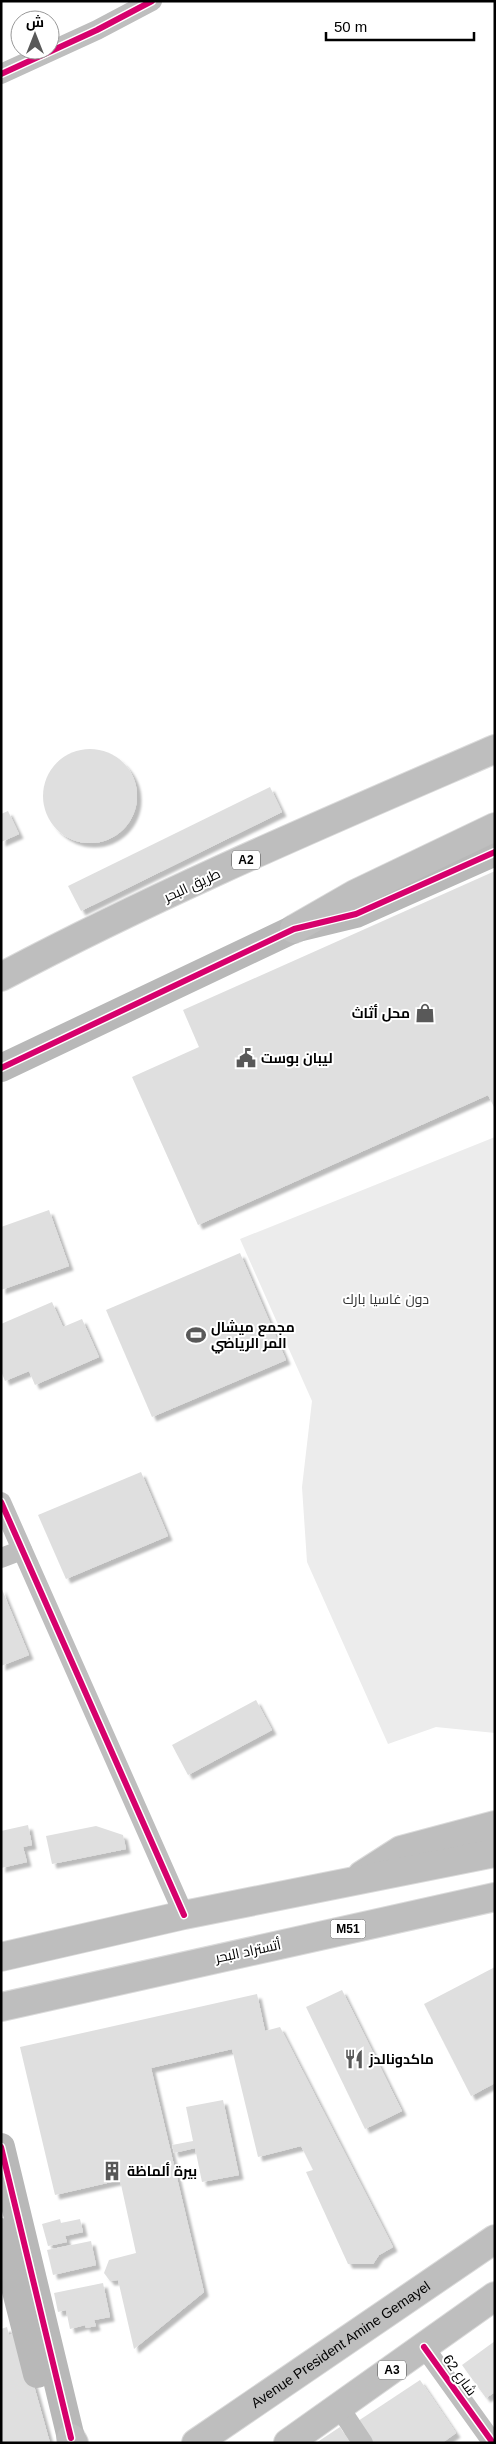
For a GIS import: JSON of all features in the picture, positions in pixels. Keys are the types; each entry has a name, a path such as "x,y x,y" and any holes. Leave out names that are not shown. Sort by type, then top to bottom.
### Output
{"highway":[{"name":"طريق البحر","path":"1,978 69,941 348,813 495,749"},
{"path":"294,929 354,894 488,839"},
{"path":"350,1883 401,1850 495,1825"},
{"path":"1,1957 184,1915 495,1853"},
{"name":"أتستراد البحر","path":"6,2008 495,1897"},
{"path":"490,2242 495,2219"},
{"name":"Avenue President Amine Gemayel","path":"196,2443 490,2242"},
{"name":"A3","path":"288,2443 495,2296"}],"street":[{"path":"1,74 97,30 152,1"},
{"path":"1,1068 294,929"},
{"path":"1,1502 184,1915"},
{"path":"1,1558 22,1550"},
{"path":"1,2147 17,2292"},
{"path":"1,2232 17,2292 68,2442"},
{"name":"شارع 62","path":"424,2347 493,2443"},
{"path":"339,2407 363,2443"}],"green space":[{"name":"دون غاسيا بارك","path":"495,1137 495,1733 436,1727 388,1744 307,1562 302,1487 312,1401 240,1239"}],"building":[{"path":"90,749 108,753 123,763 133,778 137,796 133,814 123,829 108,839 90,843 72,839 57,829 47,814 43,796 47,778 57,763 72,753"},
{"path":"270,787 282,812 81,911 68,886"},
{"path":"8,811 19,834 1,842 1,814"},
{"path":"495,871 495,1109 488,1095 198,1225 132,1077 199,1047 183,1010"},
{"path":"49,1210 69,1266 1,1290 1,1227"},
{"name":"مجمع ميشال المر الرياضي","path":"240,1253 286,1360 152,1417 106,1310"},
{"path":"52,1302 63,1327 82,1319 99,1357 35,1385 29,1371 5,1381 1,1371 1,1324"},
{"path":"141,1472 168,1536 66,1579 38,1515"},
{"path":"1,1587 29,1655 1,1666"},
{"path":"256,1700 272,1730 188,1775 172,1745"},
{"path":"28,1825 32,1845 23,1847 27,1862 1,1868 1,1831"},
{"path":"96,1826 123,1835 126,1849 52,1864 46,1836"},
{"path":"495,1967 495,2083 471,2096 424,2004"},
{"name":"ماكدونالدز","path":"342,1990 402,2111 365,2129 306,2007"},
{"name":"بيرة ألماظة","path":"257,1994 265,2031 280,2027 393,2247 379,2255 373,2264 348,2264 306,2172 313,2170 301,2146 258,2157 232,2049 151,2068 204,2292 134,2349 118,2280 110,2281 104,2273 109,2260 136,2253 120,2180 55,2195 20,2047"},
{"path":"223,2100 239,2175 202,2182 195,2148 174,2153 172,2145 193,2141 186,2107"},
{"path":"60,2219 61,2223 80,2219 83,2232 65,2236 67,2242 48,2246 42,2224"},
{"path":"91,2241 96,2265 53,2275 47,2250"},
{"path":"103,2283 110,2317 94,2320 96,2326 86,2328 85,2325 70,2329 66,2310 58,2312 54,2293"},
{"path":"7,2327 9,2335 19,2332 50,2443 1,2443 1,2329"},
{"path":"495,2341 495,2392 486,2398 462,2365"},
{"path":"420,2380 456,2433 442,2443 364,2443 352,2425"},
{"path":"340,2427 350,2443 316,2443"}],"cycle path":[{"path":"1,74 97,30 152,1"},
{"path":"1,1068 294,929 356,914 495,852"},
{"path":"1,1502 184,1915"},
{"path":"1,2147 71,2438"},
{"path":"424,2347 493,2443"}],"place":[{"name":"محل أثاث","path":"425,1013"},
{"name":"ليبان بوست","path":"246,1058"},
{"name":"مجمع ميشال المر الرياضي","path":"196,1335"},
{"name":"ماكدونالدز","path":"354,2059"},
{"name":"بيرة ألماظة","path":"112,2171"}]}
